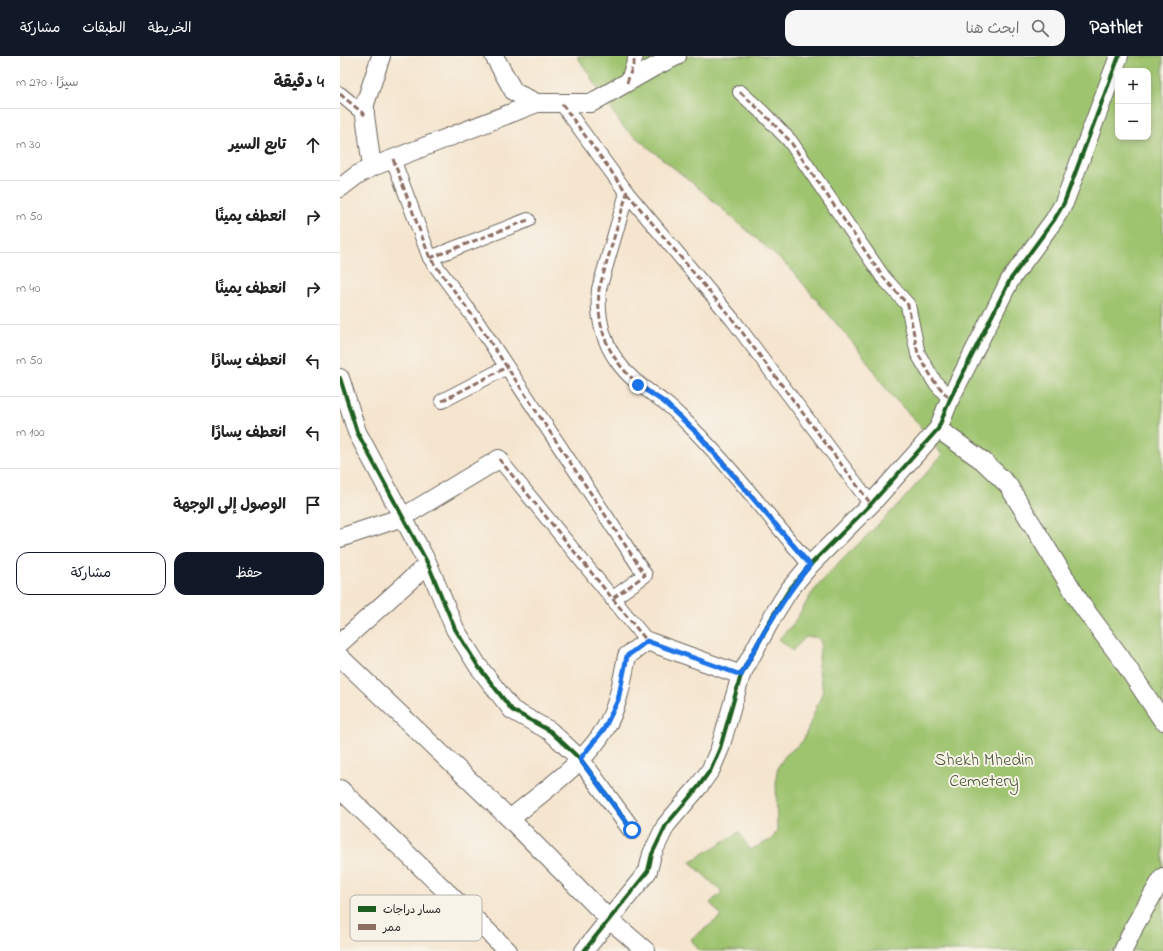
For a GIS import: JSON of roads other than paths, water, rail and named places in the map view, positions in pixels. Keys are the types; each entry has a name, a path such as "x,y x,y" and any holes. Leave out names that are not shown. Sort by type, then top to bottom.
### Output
{"street":[{"path":"372,167 365,115 368,93 381,56"},
{"path":"494,56 514,92 537,103 562,104 592,103 677,56"},
{"path":"627,83 636,56"},
{"path":"584,951 648,871 652,854 666,825 699,786 711,769 720,748 741,675 774,614 789,590 810,565 871,504 938,429 950,399 1010,280 1054,220 1064,203 1120,56"},
{"path":"740,92 764,114 790,142 883,277 908,305 918,354 934,381 950,399"},
{"path":"340,94 365,115"},
{"path":"340,188 357,175 372,167 537,103"},
{"path":"562,104 627,193 733,320 871,504"},
{"path":"393,159 430,258 476,319 645,575 612,599"},
{"path":"627,193 599,289 598,304 600,323 606,340 616,360 627,375 676,412 697,433 810,565"},
{"path":"430,258 528,220"},
{"path":"442,401 507,366"},
{"path":"340,378 357,432 428,564 455,629 478,666 512,710 550,731 580,759 632,830"},
{"path":"938,429 983,461 1008,485 1083,607 1121,658 1163,721"},
{"path":"340,538 403,517 500,459 647,641 741,675"},
{"path":"340,643 428,564"},
{"path":"510,819 580,759 604,729 618,700 627,656 647,641"},
{"path":"340,656 510,819 609,919 646,951"},
{"path":"340,789 450,895"},
{"path":"1123,951 1135,925 1163,877"},
{"path":"1111,951 1135,925"},
{"path":"482,926 508,951"}],"park label":[{"name":"Shekh Mhedin Cemetery","path":"984,771"}]}
